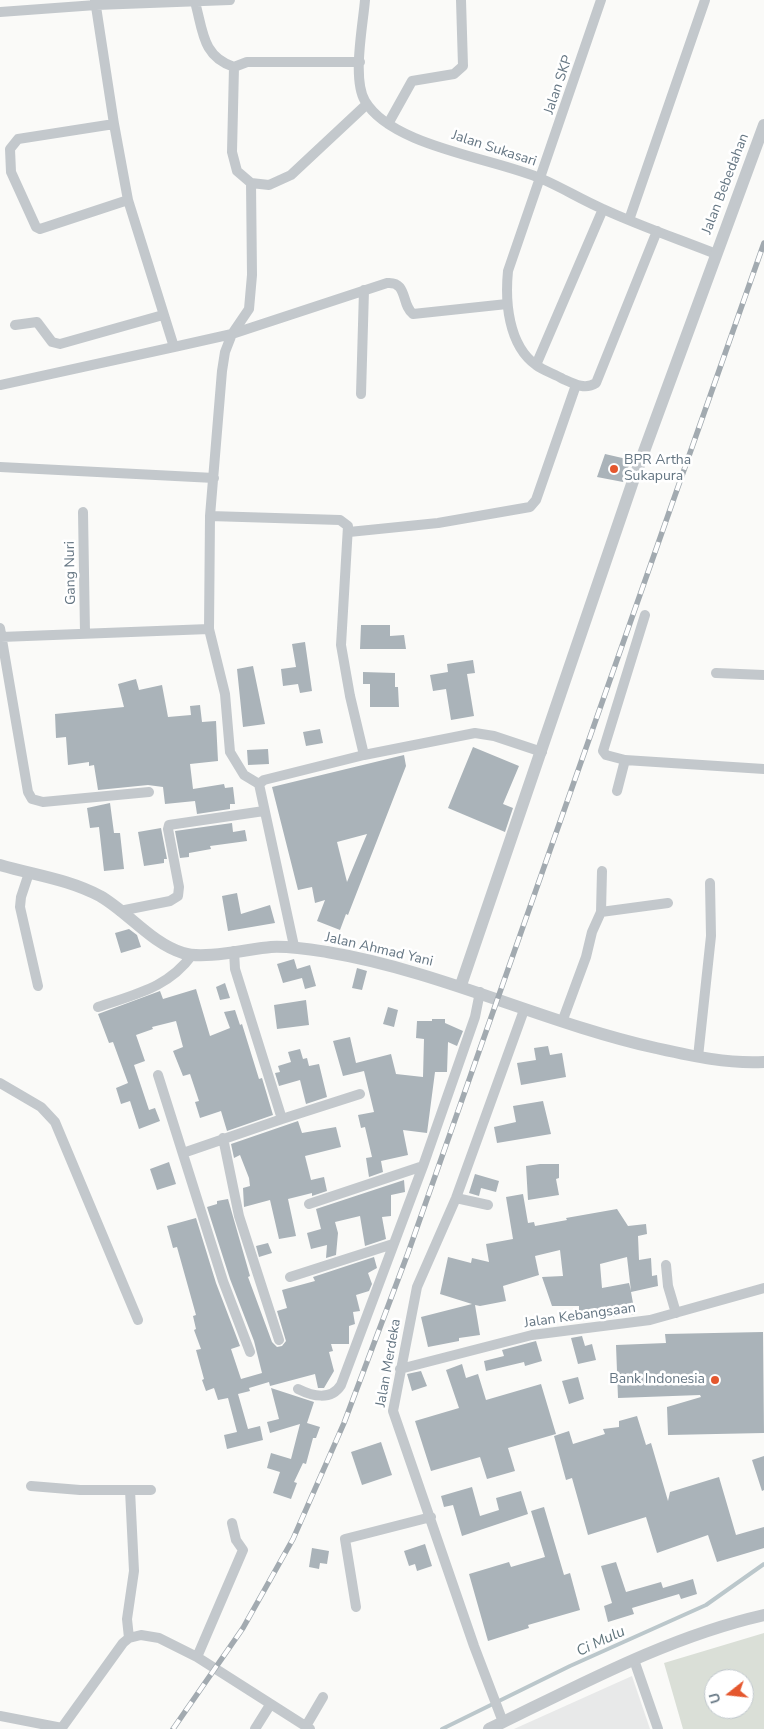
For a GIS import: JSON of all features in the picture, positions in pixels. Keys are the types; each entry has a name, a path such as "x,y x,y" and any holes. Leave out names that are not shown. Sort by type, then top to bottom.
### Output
{"street":[{"path":"0,12 96,3 230,0"},
{"path":"234,67 232,152 237,171 251,183 261,186 274,184 291,176 367,104 361,92 360,62 365,0"},
{"path":"388,124 412,81 454,74 463,66 461,0"},
{"name":"Jalan SKP","path":"536,365 517,339 507,304 508,271 601,0"},
{"path":"628,220 705,0"},
{"path":"195,2 211,54 219,62 234,67 247,62 360,62"},
{"path":"96,3 114,124 128,200 174,346"},
{"name":"Jalan Sukasari","path":"367,104 388,124 407,135 541,178 603,210 716,254"},
{"path":"114,124 18,139 10,149 10,168 36,227 40,229 128,200"},
{"name":"Jalan Bebedahan","path":"460,986 542,752 632,484 764,125"},
{"path":"251,183 250,300 246,316 232,334 225,352 222,371 210,516 209,629 225,694 230,752 244,774 260,784 264,811 294,946"},
{"path":"603,210 536,365 576,385 589,386 597,381 657,231"},
{"path":"0,385 232,334 387,283 398,284 408,308 413,314 507,304"},
{"path":"361,394 364,290"},
{"path":"15,326 37,322 52,342 60,344 76,342 163,315"},
{"path":"349,532 438,523 530,507 536,500 576,385"},
{"path":"0,467 214,478"},
{"name":"Gang Nuri","path":"83,512 85,633"},
{"path":"210,516 340,520 348,526 341,645 364,755"},
{"path":"645,615 603,751 606,755 625,760 764,769"},
{"path":"149,792 44,802 32,799 28,792 1,633 85,633 209,629"},
{"path":"716,673 764,675"},
{"path":"260,784 264,780 364,755 483,733 542,752"},
{"path":"616,791 625,760"},
{"path":"120,911 170,901 178,896 179,887 168,829 169,825 264,811"},
{"name":"Jalan Ahmad Yani","path":"0,865 76,885 102,897 169,947 192,955 294,946 362,959 460,986 517,1007 608,1036 698,1057 734,1062 764,1062"},
{"path":"562,1022 586,957 592,932 601,912 602,871"},
{"path":"29,873 21,897 20,907 38,986"},
{"path":"698,1057 711,936 710,882"},
{"path":"601,912 668,903"},
{"path":"234,951 235,970 282,1119"},
{"path":"98,1007 167,981 179,971 192,955"},
{"path":"298,1389 314,1395 331,1395 338,1390 423,1166 474,1017 480,992"},
{"name":"Jalan Merdeka","path":"500,1717 431,1517 394,1417 393,1408 418,1287 456,1198 517,1007"},
{"path":"158,1075 224,1281 250,1352"},
{"path":"0,1083 41,1107 55,1122 138,1320"},
{"path":"183,1153 223,1138 360,1094"},
{"path":"223,1138 239,1216 279,1340"},
{"path":"309,1204 423,1166"},
{"path":"456,1198 488,1205"},
{"path":"290,1277 393,1244"},
{"path":"666,1265 668,1286 676,1313"},
{"name":"Jalan Kebangsaan","path":"400,1369 532,1335 572,1328 634,1323 764,1288"},
{"path":"31,1486 80,1490 151,1490"},
{"path":"129,1638 127,1619 134,1571 130,1490"},
{"path":"356,1607 345,1539 431,1517"},
{"path":"197,1657 243,1550 236,1540 232,1523"},
{"path":"489,1729 500,1717 634,1660 704,1633 764,1615"},
{"path":"0,1716 62,1729 120,1647 129,1638 141,1635 154,1636 197,1657 270,1705 308,1727 323,1697"},
{"path":"634,1660 658,1729"},
{"path":"255,1729 270,1705"}],"shaded area":[{"path":"764,1633 764,1729 683,1729 664,1663"},
{"path":"632,1676 650,1729 514,1729 603,1689"}],"building":[{"name":"BPR Artha Sukapura","path":"605,454 631,460 623,482 597,477"},
{"path":"361,625 390,625 390,636 404,635 406,649 360,649"},
{"path":"305,642 312,691 300,693 298,684 283,686 281,669 296,667 292,644"},
{"path":"473,660 475,673 467,674 474,716 451,720 446,689 433,691 430,675 448,672 447,664"},
{"path":"253,666 265,724 243,727 237,669"},
{"path":"363,672 395,673 395,687 398,687 399,707 370,707 370,684 363,684"},
{"path":"136,679 139,690 162,685 168,717 191,715 190,706 200,705 202,722 216,721 218,761 190,764 193,789 224,784 225,788 233,787 235,804 230,804 230,809 197,814 195,801 165,804 163,787 148,785 98,790 94,765 89,766 89,762 68,765 66,737 56,738 55,714 124,707 118,684"},
{"path":"320,729 323,743 306,746 303,732"},
{"path":"473,747 519,766 503,804 513,808 505,832 448,808"},
{"path":"268,749 269,764 248,765 247,750"},
{"path":"404,755 406,766 348,915 346,914 340,930 317,921 325,900 315,903 312,887 298,890 272,787","holes":["367,834 347,882 337,842"]},
{"path":"110,803 114,833 120,833 124,869 104,871 99,827 90,828 87,808"},
{"path":"232,823 233,832 245,830 247,841 210,846 211,849 189,853 189,857 180,858 175,831"},
{"path":"161,828 167,859 164,859 164,863 144,866 138,832"},
{"path":"237,893 241,914 270,905 275,923 228,931 222,896"},
{"path":"129,929 137,935 141,947 121,953 115,933"},
{"path":"294,959 297,969 310,965 316,986 305,989 302,978 283,983 277,964"},
{"path":"357,968 367,971 362,990 352,988"},
{"path":"225,983 230,998 220,1000 216,987"},
{"path":"196,989 210,1036 230,1028 224,1012 235,1010 240,1025 242,1024 259,1079 262,1078 273,1115 227,1131 221,1111 200,1118 195,1102 199,1101 190,1074 183,1076 173,1051 183,1047 176,1021 152,1027 153,1029 136,1035 145,1061 134,1065 149,1110 155,1108 160,1121 139,1129 130,1101 121,1104 116,1088 128,1083 113,1042 109,1043 98,1014 160,991 163,999"},
{"path":"306,1000 309,1025 277,1029 274,1005"},
{"path":"388,1007 398,1010 394,1027 383,1024"},
{"path":"432,1019 445,1019 445,1023 463,1031 457,1046 448,1042 447,1072 435,1072 427,1133 403,1130 408,1155 381,1161 383,1172 369,1177 366,1158 372,1157 365,1127 361,1128 358,1115 374,1112 364,1071 343,1076 333,1041 350,1037 356,1063 391,1054 396,1074 423,1077 424,1039 416,1038 417,1021 432,1021"},
{"path":"548,1046 550,1055 562,1053 566,1077 521,1085 517,1063 536,1060 534,1048"},
{"path":"300,1049 303,1059 307,1058 309,1066 319,1064 327,1097 306,1104 300,1080 279,1086 275,1073 280,1072 278,1066 291,1062 288,1052"},
{"path":"543,1101 551,1134 497,1143 494,1127 516,1122 513,1106"},
{"path":"298,1121 302,1133 336,1127 341,1147 305,1156 311,1180 324,1177 327,1191 312,1196 312,1193 288,1199 296,1236 279,1239 270,1200 244,1207 243,1188 250,1186 249,1178 240,1155 234,1158 231,1144"},
{"path":"169,1162 176,1184 157,1190 150,1169"},
{"path":"559,1164 559,1178 556,1179 559,1195 528,1200 526,1166"},
{"path":"475,1174 499,1181 496,1192 481,1188 479,1196 469,1193"},
{"path":"404,1180 405,1192 391,1195 391,1216 382,1217 386,1239 365,1246 360,1216 335,1222 338,1233 336,1255 326,1258 327,1245 311,1249 307,1233 321,1229 316,1209"},
{"path":"523,1194 528,1223 534,1222 535,1226 567,1220 566,1218 617,1209 628,1226 646,1224 647,1234 638,1236 639,1260 651,1258 652,1276 657,1275 658,1286 631,1292 635,1314 579,1321 579,1306 552,1306 542,1277 563,1276 560,1250 535,1256 539,1275 503,1286 506,1301 480,1306 475,1305 480,1335 459,1338 459,1341 428,1347 421,1317 472,1304 440,1294 448,1257 471,1263 472,1258 489,1262 486,1244 513,1239 506,1197","holes":["627,1257 631,1291 629,1283 602,1288 600,1264"]},
{"path":"228,1199 250,1276 248,1277 272,1342 277,1347 282,1346 286,1341 277,1311 287,1308 282,1290 315,1281 313,1277 374,1257 377,1268 368,1273 372,1284 369,1291 356,1295 360,1311 353,1312 355,1324 349,1326 349,1344 331,1344 333,1351 329,1352 334,1371 324,1388 318,1388 315,1374 270,1386 269,1382 249,1388 250,1391 238,1394 248,1429 260,1426 263,1440 227,1449 224,1435 237,1432 228,1398 218,1400 214,1388 206,1391 202,1380 204,1379 196,1350 201,1349 194,1330 196,1329 193,1316 196,1315 177,1247 173,1248 167,1226 196,1218 216,1283 240,1346 231,1349 241,1379 262,1373 254,1341 230,1279 207,1207 217,1204 217,1201"},
{"path":"268,1243 272,1253 259,1257 256,1246"},
{"name":"Bank Indonesia","path":"763,1332 764,1433 668,1435 667,1407 701,1397 700,1395 618,1398 616,1345 666,1343 665,1334"},
{"path":"582,1336 585,1346 592,1344 596,1360 578,1364 571,1338"},
{"path":"536,1341 542,1361 525,1366 524,1362 486,1371 484,1361 504,1356 502,1350"},
{"path":"462,1364 466,1378 478,1374 486,1400 541,1384 556,1434 508,1448 515,1471 487,1479 480,1457 431,1471 415,1421 459,1408 446,1370"},
{"path":"421,1371 427,1386 412,1391 407,1374"},
{"path":"578,1377 584,1399 569,1404 562,1381"},
{"path":"271,1388 314,1402 307,1423 320,1427 316,1438 313,1438 306,1464 303,1463 294,1482 297,1483 291,1499 273,1493 280,1472 267,1468 271,1453 291,1459 300,1424 270,1433 267,1422 279,1419"},
{"path":"637,1416 646,1445 651,1443 668,1501 670,1492 719,1477 736,1535 764,1527 764,1548 717,1562 708,1535 657,1553 646,1517 588,1535 572,1478 566,1480 554,1436 569,1431 573,1444 605,1434 603,1429 619,1427 619,1421"},
{"path":"381,1442 392,1475 362,1485 351,1452"},
{"path":"764,1456 764,1490 762,1491 752,1460"},
{"path":"472,1487 480,1516 499,1510 496,1498 521,1491 528,1514 462,1536 453,1505 444,1507 441,1496"},
{"path":"544,1507 564,1575 570,1573 580,1610 528,1625 529,1628 488,1641 469,1574 509,1562 511,1567 545,1557 531,1511"},
{"path":"425,1544 432,1566 417,1571 415,1564 409,1566 404,1551"},
{"path":"312,1548 329,1551 327,1564 320,1563 319,1569 309,1567"},
{"path":"616,1562 626,1592 661,1582 663,1588 693,1579 697,1594 681,1599 679,1594 632,1608 634,1614 608,1622 604,1606 612,1603 601,1566"}],"waterway":[{"name":"Ci Mulu","path":"442,1729 570,1666 706,1605 764,1564"}],"railway":[{"path":"173,1729 243,1628 293,1539 344,1423 408,1253 764,243"}],"place":[{"name":"BPR Artha Sukapura","path":"614,469"},
{"name":"Bank Indonesia","path":"715,1380"}]}
